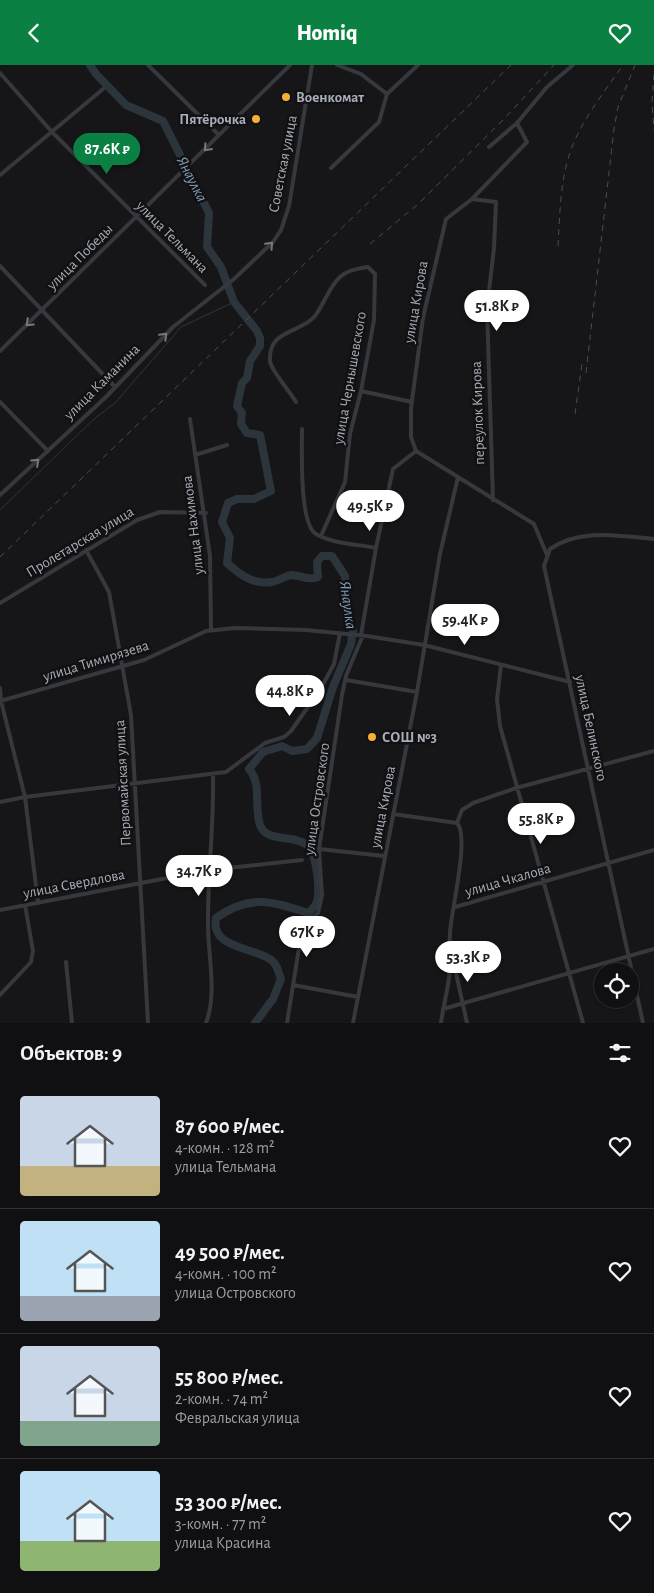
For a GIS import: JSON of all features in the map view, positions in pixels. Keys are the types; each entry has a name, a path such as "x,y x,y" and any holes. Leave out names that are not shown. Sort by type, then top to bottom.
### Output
{"street":[{"path":"148,65 219,135 290,65"},
{"name":"Советская улица","path":"222,288 273,242 283,225 289,206 312,65"},
{"path":"337,65 361,74 388,94"},
{"path":"331,168 379,122 388,94 418,65"},
{"path":"489,147 517,123 547,87 573,65"},
{"name":"улица Тельмана","path":"0,73 52,132 205,285"},
{"path":"0,175 103,89"},
{"name":"улица Кирова","path":"416,451 410,425 412,402 423,318 446,219 472,199 527,142 517,123"},
{"name":"улица Победы","path":"0,351 196,160 219,135"},
{"name":"переулок Кирова","path":"472,199 496,202 494,248 487,308 493,499"},
{"path":"0,266 115,387"},
{"name":"улица Чернышевского","path":"296,402 285,384 274,372 270,360 275,341 283,333 301,328 314,317 340,277 360,268 368,267 375,274 374,320 361,391 350,434 345,482 321,536"},
{"name":"улица Каманина","path":"0,495 115,387 172,327 222,288"},
{"path":"361,391 412,402"},
{"path":"0,402 48,451"},
{"name":"улица Нахимова","path":"190,419 206,513 210,556 211,630"},
{"path":"302,429 302,472 307,521 314,533 376,548"},
{"path":"195,455 227,445"},
{"path":"416,451 534,524 547,555 555,546 600,534 654,539"},
{"name":"улица Островского","path":"287,1023 300,941 309,920 318,913 322,895 319,849 342,695 362,635 376,548 393,469 416,451"},
{"name":"улица Кирова","path":"353,1023 417,693 440,554 458,477"},
{"name":"Пролетарская улица","path":"0,603 137,519 160,512 206,513"},
{"name":"Первомайская улица","path":"86,549 108,592 124,667 131,715 148,1023"},
{"name":"улица Белинского","path":"547,555 544,566 546,577 610,863 643,1023"},
{"name":"улица Тимирязева","path":"0,701 124,667 162,653 211,630 279,629 362,635"},
{"path":"0,802 25,797 226,772 265,743 284,737 292,731 320,690 334,664 338,655 342,634"},
{"path":"362,635 424,645 570,682"},
{"path":"500,665 497,699 500,726 516,789 583,1023"},
{"path":"346,680 417,693"},
{"path":"0,688 0,701 25,797 38,902"},
{"path":"441,1023 449,978 450,930 455,907 461,841 460,826 457,823 458,816 467,806 516,789 654,751"},
{"path":"206,1023 210,1012 211,957 208,923 209,870 214,819 213,774"},
{"path":"394,814 457,823"},
{"path":"319,849 384,856"},
{"name":"улица Чкалова","path":"455,907 654,850"},
{"name":"улица Свердлова","path":"0,910 209,870 302,860"},
{"path":"0,995 31,962 33,951 25,905"},
{"path":"450,946 467,1023"},
{"path":"443,1009 654,949"},
{"path":"66,962 72,1023"},
{"path":"293,985 358,997"}],"waterway":[{"name":"Янаулка","path":"90,65 96,74 126,105 163,121 209,213 207,247 221,267 234,302 257,331 260,338 260,346 250,361 247,378 242,383 237,406 242,413 241,424 247,433 260,435 271,491 254,499 237,499 228,503 222,522 230,538 227,563 248,578 265,583 291,575 311,578 318,577 317,562 322,556 332,556 345,576 346,618 353,630 351,644 333,687 317,738 307,749 292,751 282,746 263,752 249,769 257,788 258,818 263,831 274,836 301,842 307,845 313,856 317,874 318,891 316,904 308,913 272,903 250,903 228,910 216,918 216,929 228,943 269,958 278,969 281,979 273,999 255,1023"},
{"path":"0,510 94,419 115,403 181,327 234,302"}],"railway":[{"path":"0,557 511,65"},
{"path":"370,244 417,205 502,121 554,65"},
{"path":"558,246 563,183 572,147 602,94 623,65"},
{"path":"586,373 614,129 618,107 635,65"},
{"path":"654,74 652,102 654,130"},
{"path":"575,414 582,364"}],"place":[{"name":"Военкомат","path":"286,97"},
{"name":"Пятёрочка","path":"256,119"},
{"name":"СОШ №3","path":"372,737"}]}
